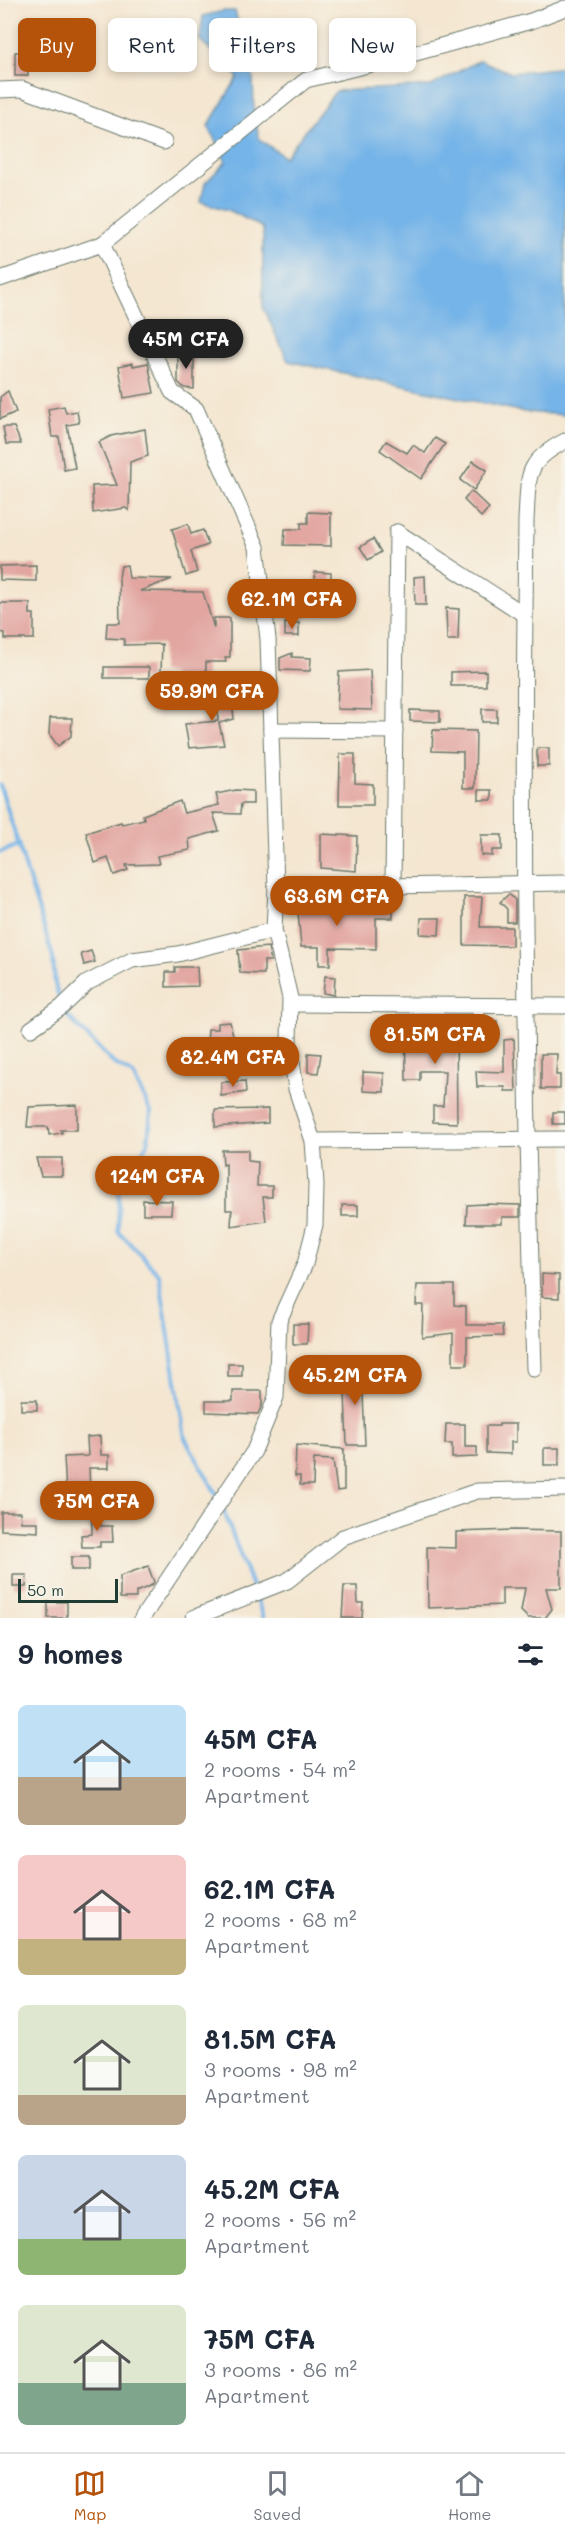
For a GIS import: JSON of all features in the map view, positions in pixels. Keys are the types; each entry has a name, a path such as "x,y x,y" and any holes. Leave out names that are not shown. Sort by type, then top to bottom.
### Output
{"street":[{"path":"0,279 102,244 306,80 428,50 531,21 565,8"},
{"path":"0,90 22,89 164,142"},
{"path":"102,244 172,392 196,409 257,547 268,639 276,888 274,930 291,1004 289,1041 296,1089 312,1142 316,1184 315,1225 305,1264 279,1321 276,1396 254,1451 142,1618"},
{"path":"534,1369 526,1138 524,883 525,615 529,470 547,450 565,441"},
{"path":"393,885 397,532 525,615"},
{"path":"271,730 395,731"},
{"path":"276,888 565,883"},
{"path":"31,1029 62,1007 87,983 132,960 178,954 274,930"},
{"path":"291,1004 565,1006"},
{"path":"312,1142 565,1139"},
{"path":"193,1618 286,1581 343,1538 477,1491 565,1490"}],"water":[{"path":"223,11 235,11 237,18 209,18 209,49 200,40 203,16"},
{"path":"480,60 511,73 565,67 565,415 524,412 288,361 263,307 263,228 231,211 201,202 205,183 226,162 208,126 238,77 233,72 251,72 259,139 285,157 336,91 431,86"}],"building":[{"path":"15,52 18,52 18,72 28,72 28,76 15,76"},
{"path":"178,352 194,352 194,389 184,388 178,382"},
{"path":"133,363 133,366 148,363 154,393 124,398 119,366"},
{"path":"8,391 16,412 0,419 0,397"},
{"path":"64,406 66,413 77,411 79,423 67,425 75,468 64,470 59,437 52,437 48,409"},
{"path":"3,427 14,427 21,444 6,444"},
{"path":"145,429 148,456 130,462 129,511 126,508 93,513 92,486 117,485 99,442 111,436"},
{"path":"435,438 445,444 421,479 380,450 386,441 407,453 413,445 425,453"},
{"path":"473,461 487,470 474,490 460,480"},
{"path":"471,491 489,508 481,517 464,500"},
{"path":"308,512 331,513 331,546 284,545 285,529 301,529 301,523 308,523"},
{"path":"188,524 191,534 203,530 208,545 191,551 197,572 186,576 172,529"},
{"path":"373,539 381,552 368,560 360,547"},
{"path":"36,565 36,581 0,580 0,566"},
{"path":"127,565 129,578 172,579 140,591 203,592 214,628 214,618 230,618 230,657 225,657 226,662 206,662 206,682 193,681 193,677 172,678 172,673 161,672 162,644 124,645 124,639 106,638 107,623 120,623 119,578 121,566"},
{"path":"315,572 331,573 330,599 304,597 304,584 315,584"},
{"path":"425,576 426,605 415,605 414,577"},
{"path":"0,603 30,603 30,614 34,614 34,639 5,639 5,633 0,632"},
{"path":"446,608 459,609 458,640 447,640"},
{"path":"285,623 299,623 299,636 285,636"},
{"path":"292,653 292,657 311,658 310,671 280,670 280,658"},
{"path":"104,667 149,667 149,678 104,678"},
{"path":"370,670 372,710 337,709 339,672"},
{"path":"486,671 486,686 451,686 451,672"},
{"path":"230,685 234,719 219,723 224,745 189,748 185,724 218,721 218,706 211,687"},
{"path":"482,709 497,709 497,722 482,722"},
{"path":"410,710 440,711 440,722 410,721"},
{"path":"50,718 72,718 71,736 58,746 49,734"},
{"path":"433,730 476,731 475,788 463,788 463,752 432,751"},
{"path":"537,748 549,748 549,766 537,766"},
{"path":"340,754 355,754 355,783 373,784 373,805 339,805"},
{"path":"236,790 253,791 253,804 241,804 240,814 213,813 219,831 189,839 190,850 157,856 159,864 126,865 128,870 114,875 108,858 95,863 86,833 121,822 122,824 144,819 143,815 180,801 184,813 219,805 216,794"},
{"path":"479,790 492,790 492,800 479,800"},
{"path":"321,834 357,836 356,871 321,868"},
{"path":"481,835 502,835 502,850 492,850 492,856 481,855"},
{"path":"509,894 515,900 515,922 507,922 507,909 500,902"},
{"path":"464,897 482,897 480,927 512,927 512,946 464,945"},
{"path":"297,898 321,898 320,902 331,902 330,909 393,908 393,918 376,918 376,949 330,948 330,965 319,965 319,947 301,947 298,912 291,905"},
{"path":"421,918 440,918 439,935 420,934"},
{"path":"268,947 271,961 264,961 264,974 240,973 238,950"},
{"path":"91,951 95,962 84,965 81,954"},
{"path":"175,967 197,967 198,986 166,987 166,972 175,972"},
{"path":"325,976 335,977 334,995 323,993"},
{"path":"405,1019 418,1019 418,1043 443,1043 443,1023 456,1023 457,1123 433,1122 433,1106 443,1106 445,1071 420,1071 420,1080 406,1080"},
{"path":"483,1021 497,1021 497,1038 483,1037"},
{"path":"230,1022 237,1052 216,1056 216,1043 207,1043 208,1029 218,1029 218,1023"},
{"path":"514,1039 516,1091 505,1091 505,1087 477,1087 476,1071 504,1072 504,1040"},
{"path":"308,1053 321,1054 318,1073 308,1072"},
{"path":"541,1054 557,1054 556,1075 560,1075 560,1089 541,1089"},
{"path":"363,1072 384,1073 384,1092 363,1091"},
{"path":"245,1081 246,1092 221,1096 221,1082"},
{"path":"77,1105 77,1130 61,1130 62,1133 49,1135 48,1127 27,1127 29,1107"},
{"path":"268,1109 268,1123 215,1127 215,1110"},
{"path":"553,1112 565,1112 565,1124 553,1124"},
{"path":"222,1150 248,1150 248,1161 258,1162 257,1186 272,1186 272,1197 263,1197 266,1221 231,1226 232,1210 226,1210 226,1164 223,1165"},
{"path":"36,1158 62,1158 62,1176 41,1176"},
{"path":"143,1200 172,1201 171,1214 143,1214"},
{"path":"342,1205 358,1205 358,1216 342,1216"},
{"path":"467,1205 520,1205 520,1217 502,1217 502,1224 466,1224"},
{"path":"542,1274 559,1275 559,1298 542,1297"},
{"path":"417,1285 454,1285 454,1305 466,1306 466,1325 502,1325 503,1336 467,1337 467,1365 453,1365 453,1333 422,1337 423,1305 416,1305"},
{"path":"293,1324 308,1324 307,1344 293,1344"},
{"path":"228,1364 242,1364 242,1376 228,1376"},
{"path":"362,1366 365,1445 347,1445 344,1367"},
{"path":"233,1391 262,1391 262,1405 258,1414 206,1412 206,1401 233,1401"},
{"path":"21,1400 37,1400 37,1410 21,1410"},
{"path":"446,1424 465,1424 465,1447 477,1447 477,1457 452,1458 452,1444 445,1444"},
{"path":"499,1424 516,1424 516,1442 511,1442 511,1454 486,1453 486,1426 499,1426"},
{"path":"100,1436 101,1455 109,1455 109,1468 89,1468 90,1492 66,1493 64,1457 88,1456 87,1437"},
{"path":"296,1445 344,1449 344,1490 337,1491 333,1460 314,1459 313,1485 300,1485 300,1476 295,1476"},
{"path":"544,1448 559,1448 559,1465 544,1465"},
{"path":"91,1505 96,1505 101,1526 112,1526 113,1542 100,1542 100,1547 82,1547 81,1535 92,1534"},
{"path":"1,1512 20,1512 21,1522 38,1522 38,1532 1,1530"},
{"path":"561,1531 561,1588 546,1588 552,1609 545,1618 528,1618 521,1611 525,1588 502,1588 502,1605 428,1608 427,1547 456,1548 456,1532"},
{"path":"71,1557 89,1557 89,1570 71,1570"},
{"path":"148,1566 154,1582 152,1585 136,1592 136,1598 120,1598 120,1576"},
{"path":"13,1575 27,1575 26,1587 13,1587"},
{"path":"344,1586 357,1586 358,1603 363,1603 362,1618 342,1618"},
{"path":"48,1602 67,1602 67,1618 48,1618"}],"waterway":[{"path":"0,785 53,957 55,984 61,1004"},
{"path":"0,852 20,845"},
{"path":"63,1011 112,1062 133,1075 151,1112 148,1142 119,1191 118,1231 159,1274 185,1438 218,1497"},
{"path":"222,1506 253,1589"},
{"path":"256,1596 263,1618"}]}
